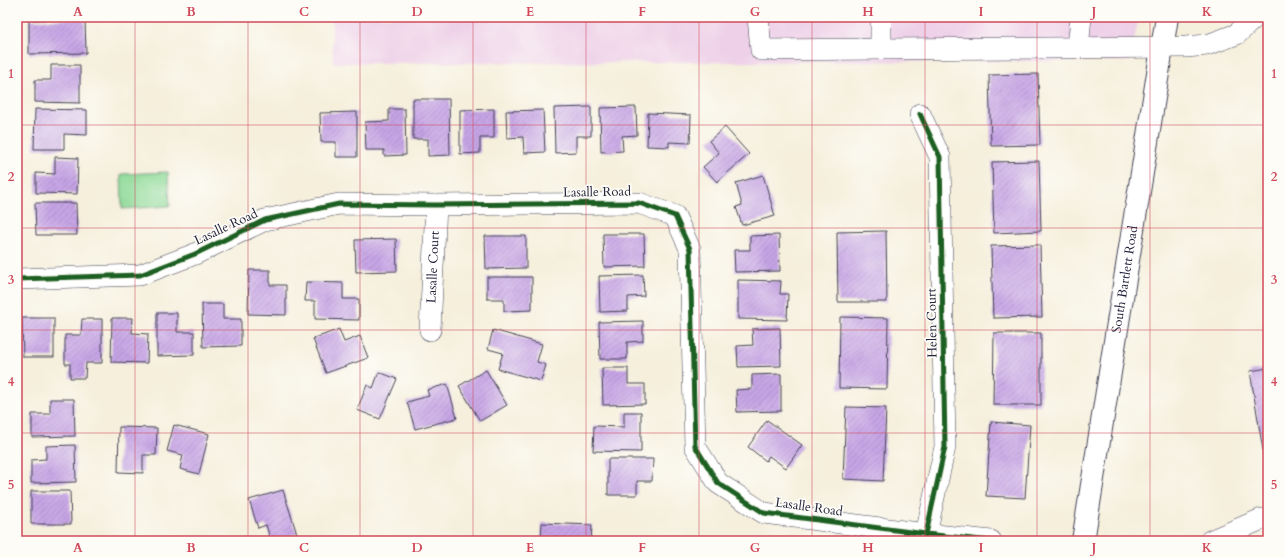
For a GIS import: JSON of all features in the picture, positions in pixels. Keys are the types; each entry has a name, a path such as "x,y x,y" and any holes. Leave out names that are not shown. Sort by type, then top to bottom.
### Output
{"main road":[{"name":"South Bartlett Road","path":"1083,541 1167,17"}],"street":[{"path":"758,17 761,50 1186,47 1207,45 1237,34 1255,17"},
{"path":"881,17 881,49"},
{"path":"1078,48 1081,17"},
{"name":"Helen Court","path":"920,114 940,157 945,447 925,538"},
{"name":"Lasalle Road","path":"17,279 140,275 195,254 265,220 339,204 436,205 639,203 675,216 690,249 695,446 718,483 764,512 925,538 991,541"},
{"name":"Lasalle Court","path":"430,330 436,205"},
{"path":"1210,541 1262,519 1268,518"}],"shaded area":[{"path":"332,17 1139,17 1130,61 333,63"}],"green space":[{"path":"168,172 170,206 122,209 121,174"}],"building":[{"path":"525,17 624,17 623,19"},
{"path":"85,19 86,53 29,54 29,20"},
{"path":"51,65 80,65 80,103 35,102 35,80 51,80"},
{"path":"1038,74 1040,145 991,146 989,75"},
{"path":"413,99 449,99 450,155 428,156 428,139 413,139"},
{"path":"591,107 591,136 576,136 576,152 555,153 554,108"},
{"path":"636,107 637,135 622,136 623,151 601,152 600,108"},
{"path":"35,109 87,110 87,135 64,134 64,149 34,149"},
{"path":"389,109 405,109 406,155 384,156 384,150 366,150 365,122 389,121"},
{"path":"494,109 494,138 480,138 480,153 460,154 460,110"},
{"path":"543,110 545,152 524,153 523,137 507,138 506,111"},
{"path":"357,112 357,157 336,157 336,142 321,142 320,113"},
{"path":"648,113 691,115 690,143 669,142 669,147 647,146"},
{"path":"725,127 749,154 717,182 703,167 719,153 709,141"},
{"path":"55,157 78,158 77,194 36,193 36,173 55,174"},
{"path":"1039,161 1041,231 994,233 992,162"},
{"path":"763,175 775,216 742,225 736,207 742,205 736,183"},
{"path":"35,203 76,203 77,235 36,235"},
{"path":"886,231 887,302 838,302 837,232"},
{"path":"603,234 644,234 645,266 604,267"},
{"path":"779,235 780,271 735,272 734,250 750,250 750,236"},
{"path":"485,236 526,236 526,268 486,269"},
{"path":"396,239 397,271 356,272 355,240"},
{"path":"1040,245 1042,317 993,318 991,246"},
{"path":"249,270 270,270 270,285 286,285 286,315 248,314"},
{"path":"643,275 644,296 628,297 628,311 600,312 599,276"},
{"path":"487,277 532,277 532,310 504,311 504,299 487,299"},
{"path":"738,280 781,281 780,294 788,294 787,320 738,319"},
{"path":"306,282 343,283 343,299 359,299 359,320 315,319 315,301 305,301"},
{"path":"202,304 223,304 223,319 241,319 241,346 203,347"},
{"path":"157,313 177,313 177,332 194,332 194,355 157,356"},
{"path":"840,317 888,318 887,389 839,388"},
{"path":"22,318 54,318 54,357 23,357"},
{"path":"112,318 133,318 132,333 148,334 147,363 111,362"},
{"path":"82,319 102,319 102,363 86,363 85,378 70,378 70,364 65,364 65,335 81,335"},
{"path":"643,321 643,341 627,342 627,359 600,359 599,322"},
{"path":"780,328 781,366 738,367 737,346 753,345 752,329"},
{"path":"339,329 344,342 360,336 368,358 326,373 313,339"},
{"path":"493,330 542,344 537,362 546,365 541,381 498,369 503,353 488,349"},
{"path":"994,333 1041,333 1041,405 993,405"},
{"path":"602,368 628,368 628,384 645,384 645,404 603,405"},
{"path":"1268,368 1268,475 1267,475 1250,371"},
{"path":"486,370 507,405 480,421 459,386"},
{"path":"379,372 397,379 380,419 357,410 367,385 373,388"},
{"path":"781,374 781,411 737,412 736,390 752,389 752,375"},
{"path":"447,384 457,418 415,429 407,402 429,396 427,390"},
{"path":"50,399 74,399 75,436 32,437 32,414 50,414"},
{"path":"846,407 886,408 883,481 843,479"},
{"path":"624,412 641,412 641,452 593,451 594,426 624,427"},
{"path":"767,420 802,445 786,468 769,456 766,461 748,447"},
{"path":"991,422 1030,425 1025,498 986,496"},
{"path":"174,425 209,434 199,474 180,469 183,455 167,451"},
{"path":"119,427 157,428 156,455 143,455 143,473 118,472"},
{"path":"75,445 76,482 31,483 31,460 46,459 46,446"},
{"path":"608,459 653,459 652,481 637,481 637,495 608,495"},
{"path":"283,490 297,534 271,541 266,525 258,528 249,500"},
{"path":"31,491 70,491 71,524 31,524"},
{"path":"542,523 592,525 591,541 541,541"}],"cycle path":[{"path":"920,114 940,157 945,447 926,534 923,541"},
{"path":"17,279 140,275 195,254 265,220 339,204 436,205 639,203 675,216 690,249 695,446 718,483 764,513 991,541"}]}
